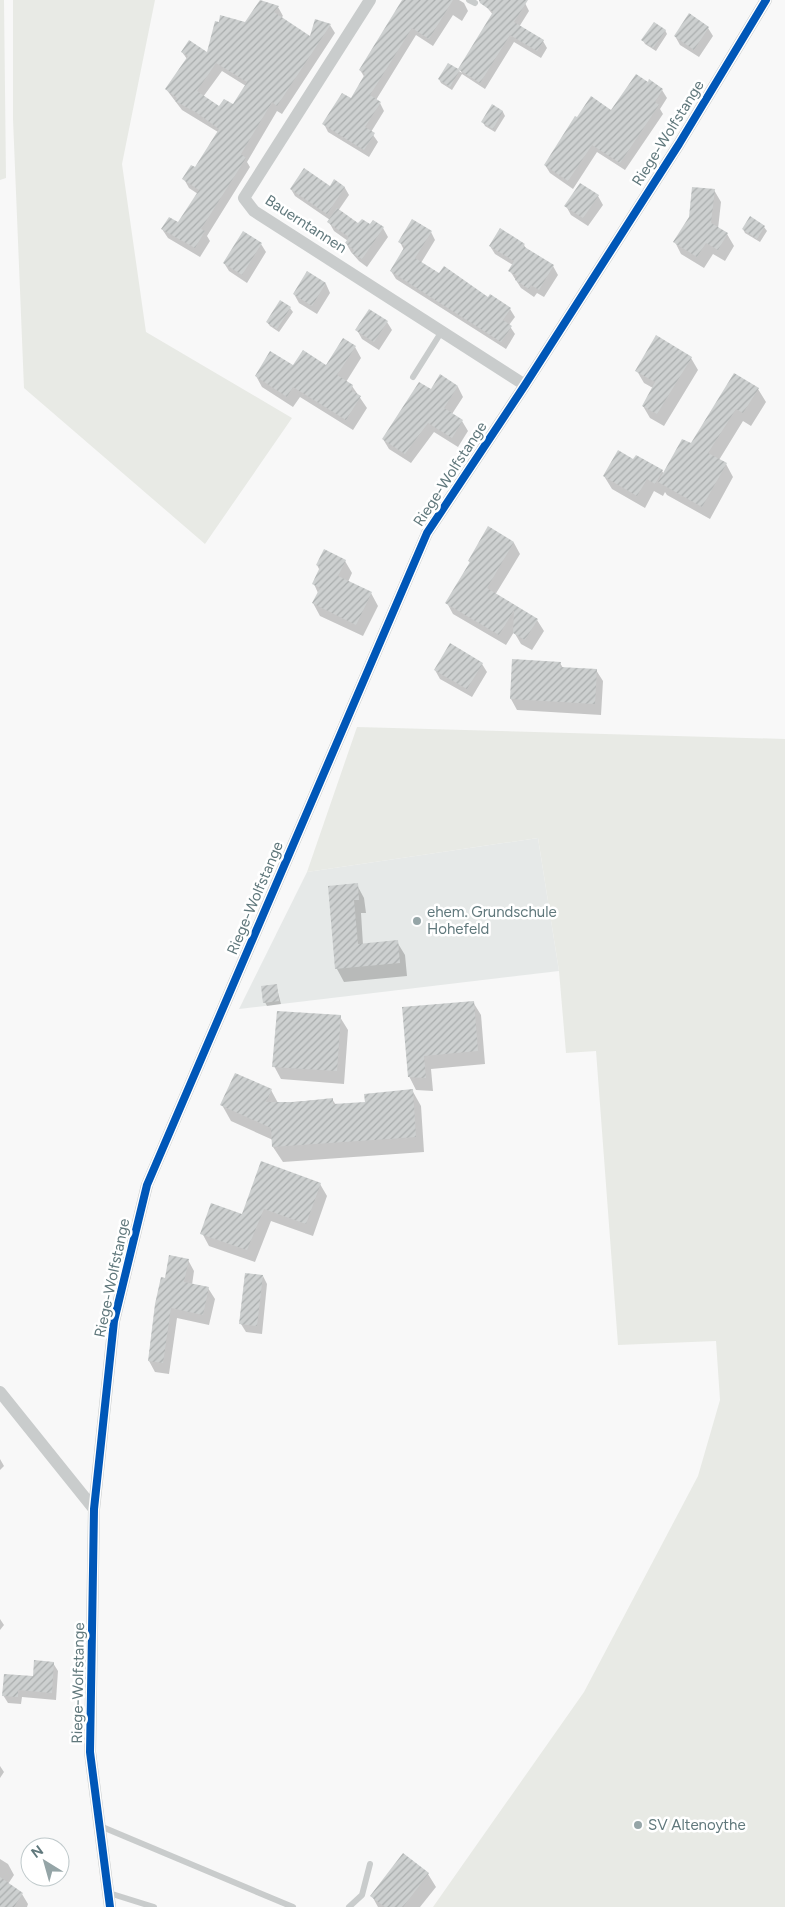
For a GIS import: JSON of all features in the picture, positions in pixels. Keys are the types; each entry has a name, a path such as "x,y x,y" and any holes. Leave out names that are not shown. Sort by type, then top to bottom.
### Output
{"street":[{"name":"Bauerntannen","path":"370,0 244,198 254,211 525,385"},
{"name":"Riege-Wolfstange","path":"110,1907 90,1752 94,1509 114,1321 147,1185 427,533 525,385 678,144 766,0"},
{"path":"0,1392 94,1509"}],"lane":[{"path":"413,377 442,331"},
{"path":"100,1826 289,1906"},
{"path":"349,1907 362,1895 370,1864"},
{"path":"109,1893 154,1907"}],"shaded area":[{"path":"0,0 4,0 6,178 0,180"},
{"path":"13,0 155,0 122,164 146,332 292,418 205,544 24,388 13,119"},
{"path":"357,727 785,739 785,1907 433,1907 584,1692 698,1476 720,1400 716,1341 618,1345 596,1051 566,1053 559,971 538,838 307,872"},
{"name":"ehem. Grundschule Hohefeld","path":"538,838 559,971 239,1009 307,872"}],"building":[{"path":"260,0 279,6 274,12 310,36 315,19 331,24 277,106 272,102 241,154 246,158 201,229 205,231 195,248 161,229 169,217 178,222 199,190 182,179 191,165 195,167 219,129 197,113 175,101 177,98 165,89 188,56 181,52 189,40 207,52 215,21 219,22 220,15 245,22","holes":["216,63 247,82 233,104 224,99 219,106 197,91"]},
{"path":"402,0 453,0 429,39 412,28 370,95 381,102 365,127 375,133 364,150 322,124 342,93 351,98 365,74 359,70"},
{"path":"479,0 528,0 514,22 544,40 537,51 510,35 480,83 458,69 493,12 480,3"},
{"path":"689,13 709,27 694,50 674,36"},
{"path":"654,22 666,30 653,48 641,40"},
{"path":"448,63 460,70 450,87 438,79"},
{"path":"636,74 648,82 649,79 663,89 655,102 659,105 620,163 592,145 568,181 544,165 575,116 577,117 591,96 611,110"},
{"path":"492,104 503,111 493,129 481,122"},
{"path":"304,168 330,186 334,179 345,187 327,214 290,189"},
{"path":"580,183 599,195 583,218 564,206"},
{"path":"692,187 715,189 711,223 728,233 718,250 706,243 697,257 673,242 689,217"},
{"path":"337,208 358,223 362,219 370,224 373,220 384,227 362,259 352,253 354,250 345,243 349,237 327,222"},
{"path":"750,216 765,226 757,239 742,229"},
{"path":"412,219 432,231 415,258 439,273 444,266 488,297 490,294 511,308 503,320 512,326 501,342 390,271 405,246 398,242"},
{"path":"500,228 525,244 523,246 554,265 539,290 531,285 529,289 515,280 517,276 508,271 514,261 489,246"},
{"path":"243,231 262,243 242,275 223,263"},
{"path":"307,271 326,283 312,306 293,294"},
{"path":"280,300 291,307 277,329 266,322"},
{"path":"369,309 388,321 374,342 355,330"},
{"path":"656,335 692,357 657,414 642,406 655,382 635,371"},
{"path":"343,338 356,346 337,375 353,385 351,390 361,396 346,420 293,387 287,397 255,376 270,351 293,365 303,350 326,365"},
{"path":"734,373 759,388 743,413 736,409 708,453 727,463 702,507 658,482 682,439 691,443"},
{"path":"440,374 458,386 444,408 463,420 452,438 428,423 405,454 382,439 419,382 431,389"},
{"path":"618,450 633,459 636,455 663,470 655,484 647,479 637,496 603,476"},
{"path":"488,526 514,542 487,588 538,619 525,640 513,633 514,610 499,635 445,603 470,562 468,561"},
{"path":"324,549 346,560 338,576 372,592 356,625 312,603 320,588 312,584 320,567 316,565"},
{"path":"450,643 483,663 467,689 434,670"},
{"path":"512,659 561,662 560,667 597,669 595,704 510,699"},
{"path":"358,883 359,900 354,900 358,944 398,940 400,963 335,969 328,886"},
{"path":"277,984 279,1001 263,1003 261,986"},
{"path":"474,1001 478,1051 424,1056 426,1078 408,1077 402,1007"},
{"path":"277,1011 341,1015 337,1071 272,1067"},
{"path":"235,1073 272,1089 266,1102 295,1102 333,1098 333,1104 365,1102 364,1094 413,1089 416,1137 272,1147 271,1128 220,1105"},
{"path":"261,1161 321,1183 306,1224 264,1209 247,1250 200,1234 211,1203 242,1214"},
{"path":"169,1255 189,1259 184,1282 209,1287 203,1315 171,1308 163,1363 148,1361 155,1304 161,1277 165,1278"},
{"path":"245,1273 263,1275 257,1326 239,1324"},
{"path":"34,1660 54,1662 52,1693 18,1690 18,1697 2,1696 4,1674 33,1676"},
{"path":"403,1853 429,1873 403,1907 385,1907 370,1896"},
{"path":"0,1877 23,1893 14,1907 0,1907"}],"cycle path":[{"path":"110,1907 90,1752 94,1509 114,1321 147,1185 427,533 525,385 679,144 766,0"}],"place":[{"name":"ehem. Grundschule Hohefeld","path":"417,921"},
{"name":"SV Altenoythe","path":"638,1825"}]}
